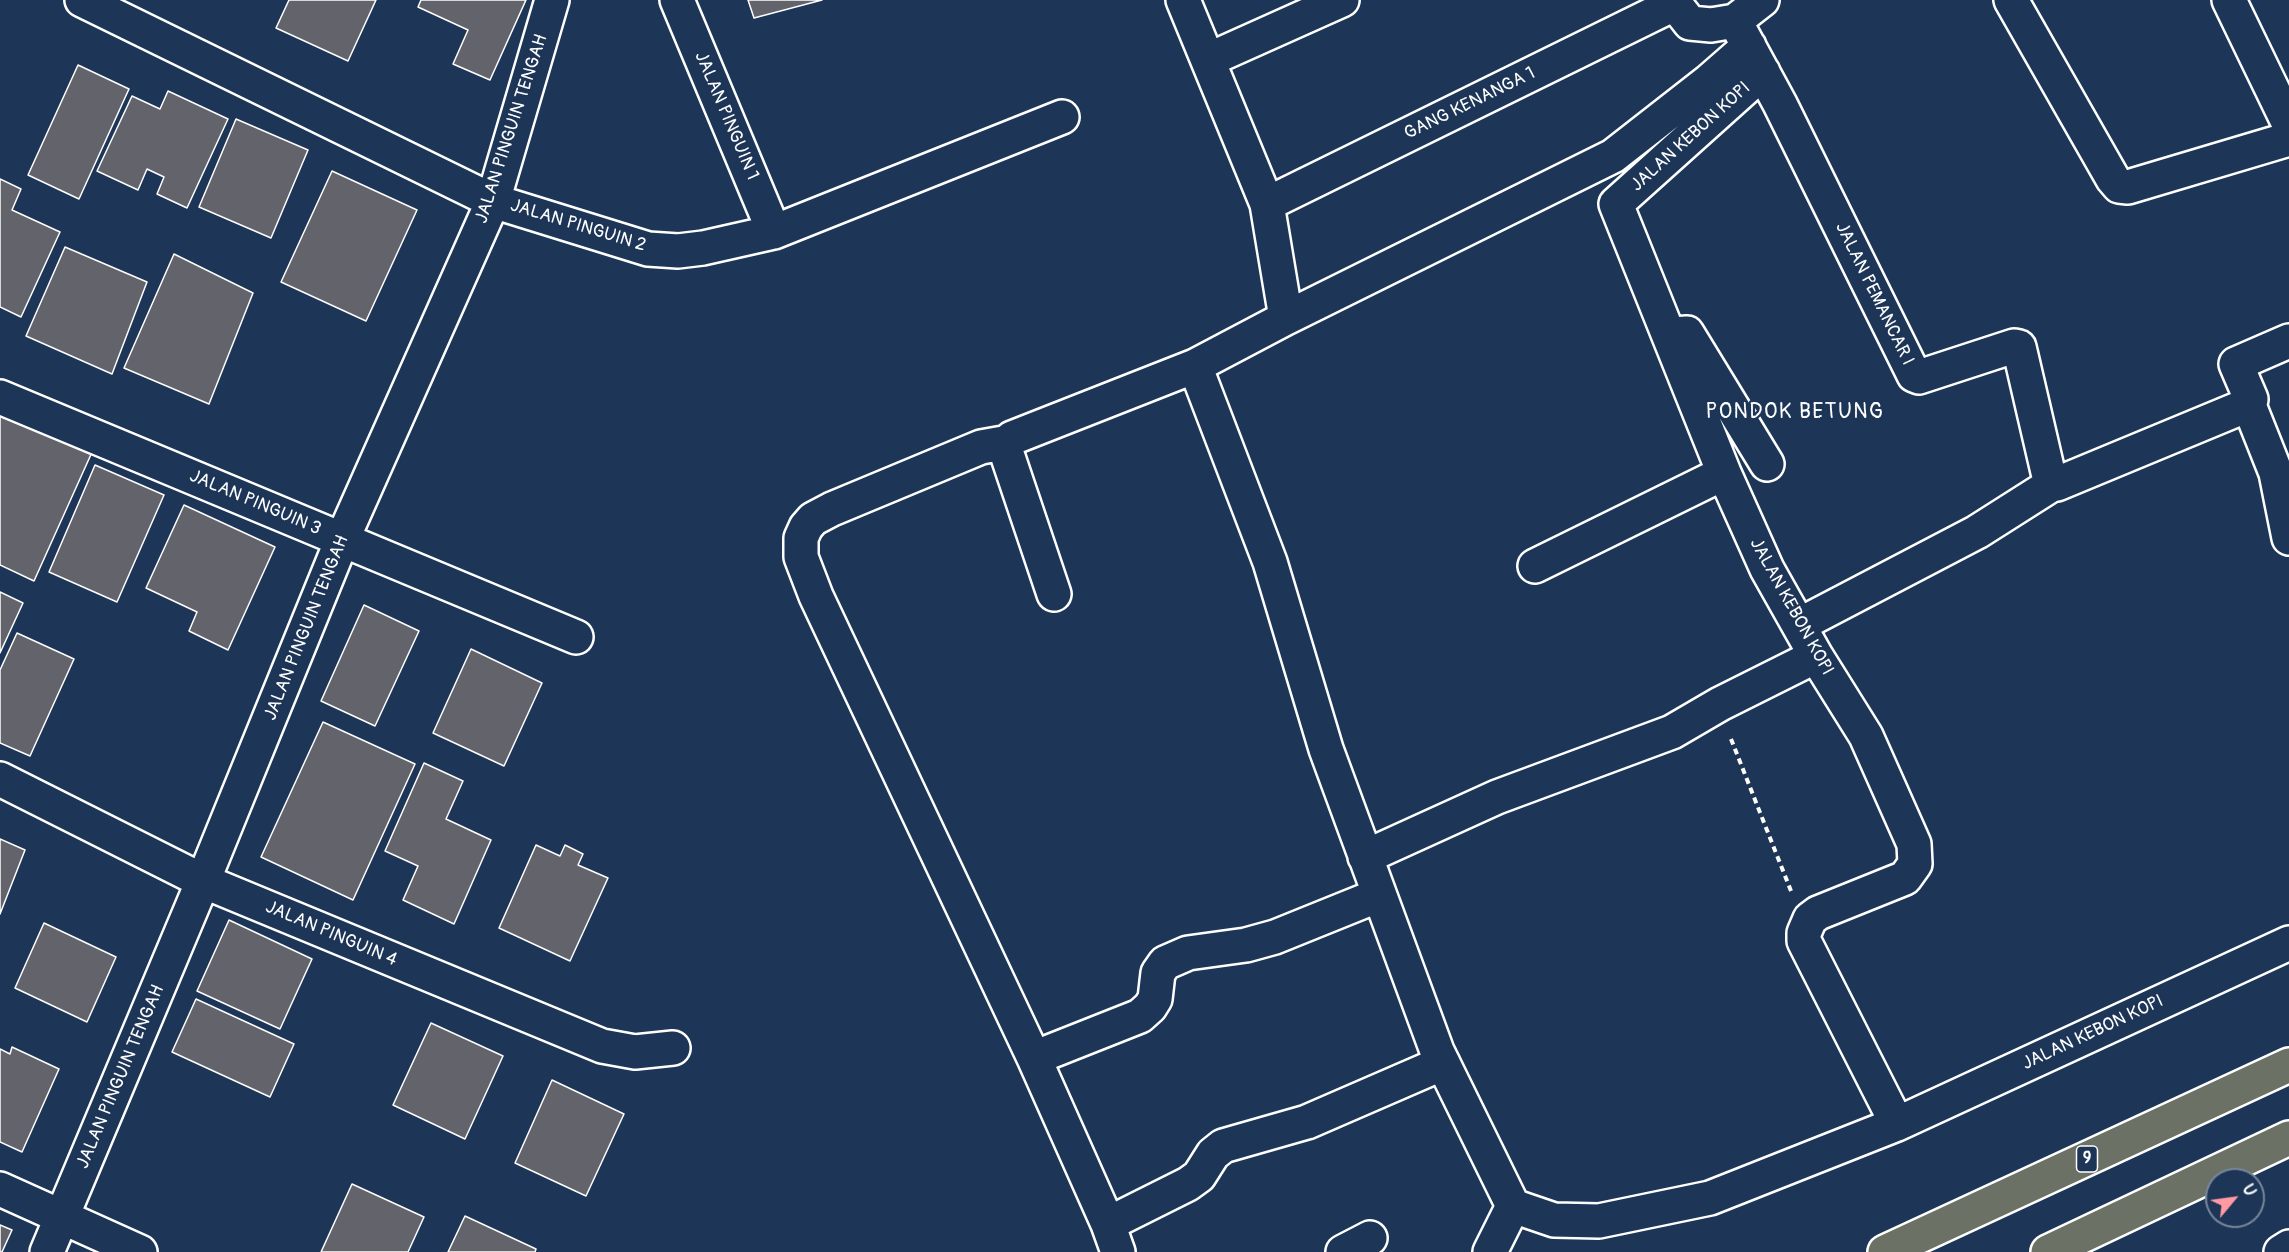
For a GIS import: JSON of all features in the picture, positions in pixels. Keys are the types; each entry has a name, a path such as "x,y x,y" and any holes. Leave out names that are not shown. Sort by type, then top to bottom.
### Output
{"highway":[{"name":"9","path":"1885,1252 2289,1065"},
{"path":"2048,1252 2289,1138"}],"street":[{"name":"JALAN PINGUIN 2","path":"82,0 493,201 648,249 678,251 703,248 774,232 1062,117"},
{"name":"JALAN PINGUIN TENGAH","path":"47,1252 203,881 342,540 493,201 552,0"},
{"name":"JALAN PINGUIN 1","path":"677,0 774,232"},
{"path":"1183,0 1267,204 1286,318"},
{"path":"1208,60 1342,0"},
{"path":"1054,594 1005,448 1012,438 1195,366 1286,318 1612,156 1709,81 1749,46 1762,0"},
{"path":"2011,0 2119,186 2128,187 2289,139"},
{"path":"2229,0 2289,124"},
{"path":"1673,2 1690,23 1711,25 1749,46"},
{"name":"GANG KENANGA 1","path":"1267,204 1673,2"},
{"name":"JALAN KEBON KOPI","path":"1749,46 1616,204 1724,472 1767,569 1816,656 1866,736 1914,844 1916,864 1905,878 1818,913 1810,919 1806,928"},
{"name":"JALAN PEMANCAR I","path":"1749,46 1914,375 1919,377 2014,346 2021,350 2050,483"},
{"path":"1668,334 1687,333 1767,464"},
{"path":"2288,533 2276,473 2249,405 2251,399 2236,364 2289,341"},
{"path":"1195,366 1270,562 1326,749 1379,895 1443,1063 1513,1206 1490,1252"},
{"name":"JALAN PINGUIN 3","path":"0,397 576,637"},
{"path":"1799,625 1977,532 2050,483 2057,484 2249,405"},
{"path":"1009,442 981,447 813,519 801,538 801,557 816,596 1034,1059 1113,1238 1199,1176 1213,1154 1222,1146 1307,1122 1443,1063"},
{"path":"1535,566 1724,472"},
{"path":"1365,857 1497,797 1672,732 1720,704 1816,656"},
{"name":"JALAN PINGUIN 4","path":"0,778 203,881 602,1046 635,1052 673,1048"},
{"path":"1034,1059 1140,1016 1155,999 1158,973 1165,963 1188,954 1275,938 1379,895"},
{"path":"1806,928 1804,941 1897,1124"},
{"name":"JALAN KEBON KOPI","path":"1513,1206 1554,1220 1599,1221 1710,1198 1897,1124 2289,943"},
{"path":"0,1189 140,1252"},
{"path":"2282,1252 2289,1247"}],"path":[{"path":"1720,704 1745,776 1806,928"}],"building":[{"path":"289,0 376,0 348,61 276,28"},
{"path":"421,0 526,0 490,80 453,64 468,30 418,7"},
{"path":"748,0 822,0 754,18"},
{"path":"78,65 129,89 79,199 28,175"},
{"path":"168,91 228,119 187,208 157,194 164,177 147,169 138,190 97,171 132,96 160,109"},
{"path":"236,119 308,150 271,238 199,207"},
{"path":"332,171 417,210 366,321 281,282"},
{"path":"0,179 21,189 12,210 60,232 21,317 0,307"},
{"path":"65,247 147,282 112,374 26,336"},
{"path":"174,254 253,293 209,404 124,368"},
{"path":"0,407 93,450 34,581 0,565"},
{"path":"95,465 164,495 117,602 49,572"},
{"path":"184,505 275,547 228,650 189,631 197,612 146,588"},
{"path":"0,592 23,603 0,653"},
{"path":"364,605 419,631 375,726 321,701"},
{"path":"17,633 74,659 30,756 0,743 0,670"},
{"path":"471,649 542,683 504,766 433,733"},
{"path":"323,722 415,764 353,900 261,857"},
{"path":"424,763 463,781 446,819 491,840 454,924 403,900 418,866 385,851"},
{"path":"0,839 25,850 0,914"},
{"path":"536,845 560,856 565,845 583,854 578,865 608,878 570,961 499,928"},
{"path":"229,920 312,959 280,1029 197,991"},
{"path":"44,923 116,957 87,1022 15,988"},
{"path":"196,999 294,1044 270,1097 172,1052"},
{"path":"431,1023 503,1056 465,1139 393,1105"},
{"path":"12,1047 59,1069 22,1152 0,1142 0,1049 10,1054"},
{"path":"552,1080 624,1114 586,1196 515,1163"},
{"path":"352,1184 424,1217 408,1252 321,1252"},
{"path":"465,1216 536,1249 535,1252 448,1252"},
{"path":"0,1225 12,1230 2,1252 0,1252"}],"district":[{"name":"PONDOK BETUNG","path":"1795,413"}]}
